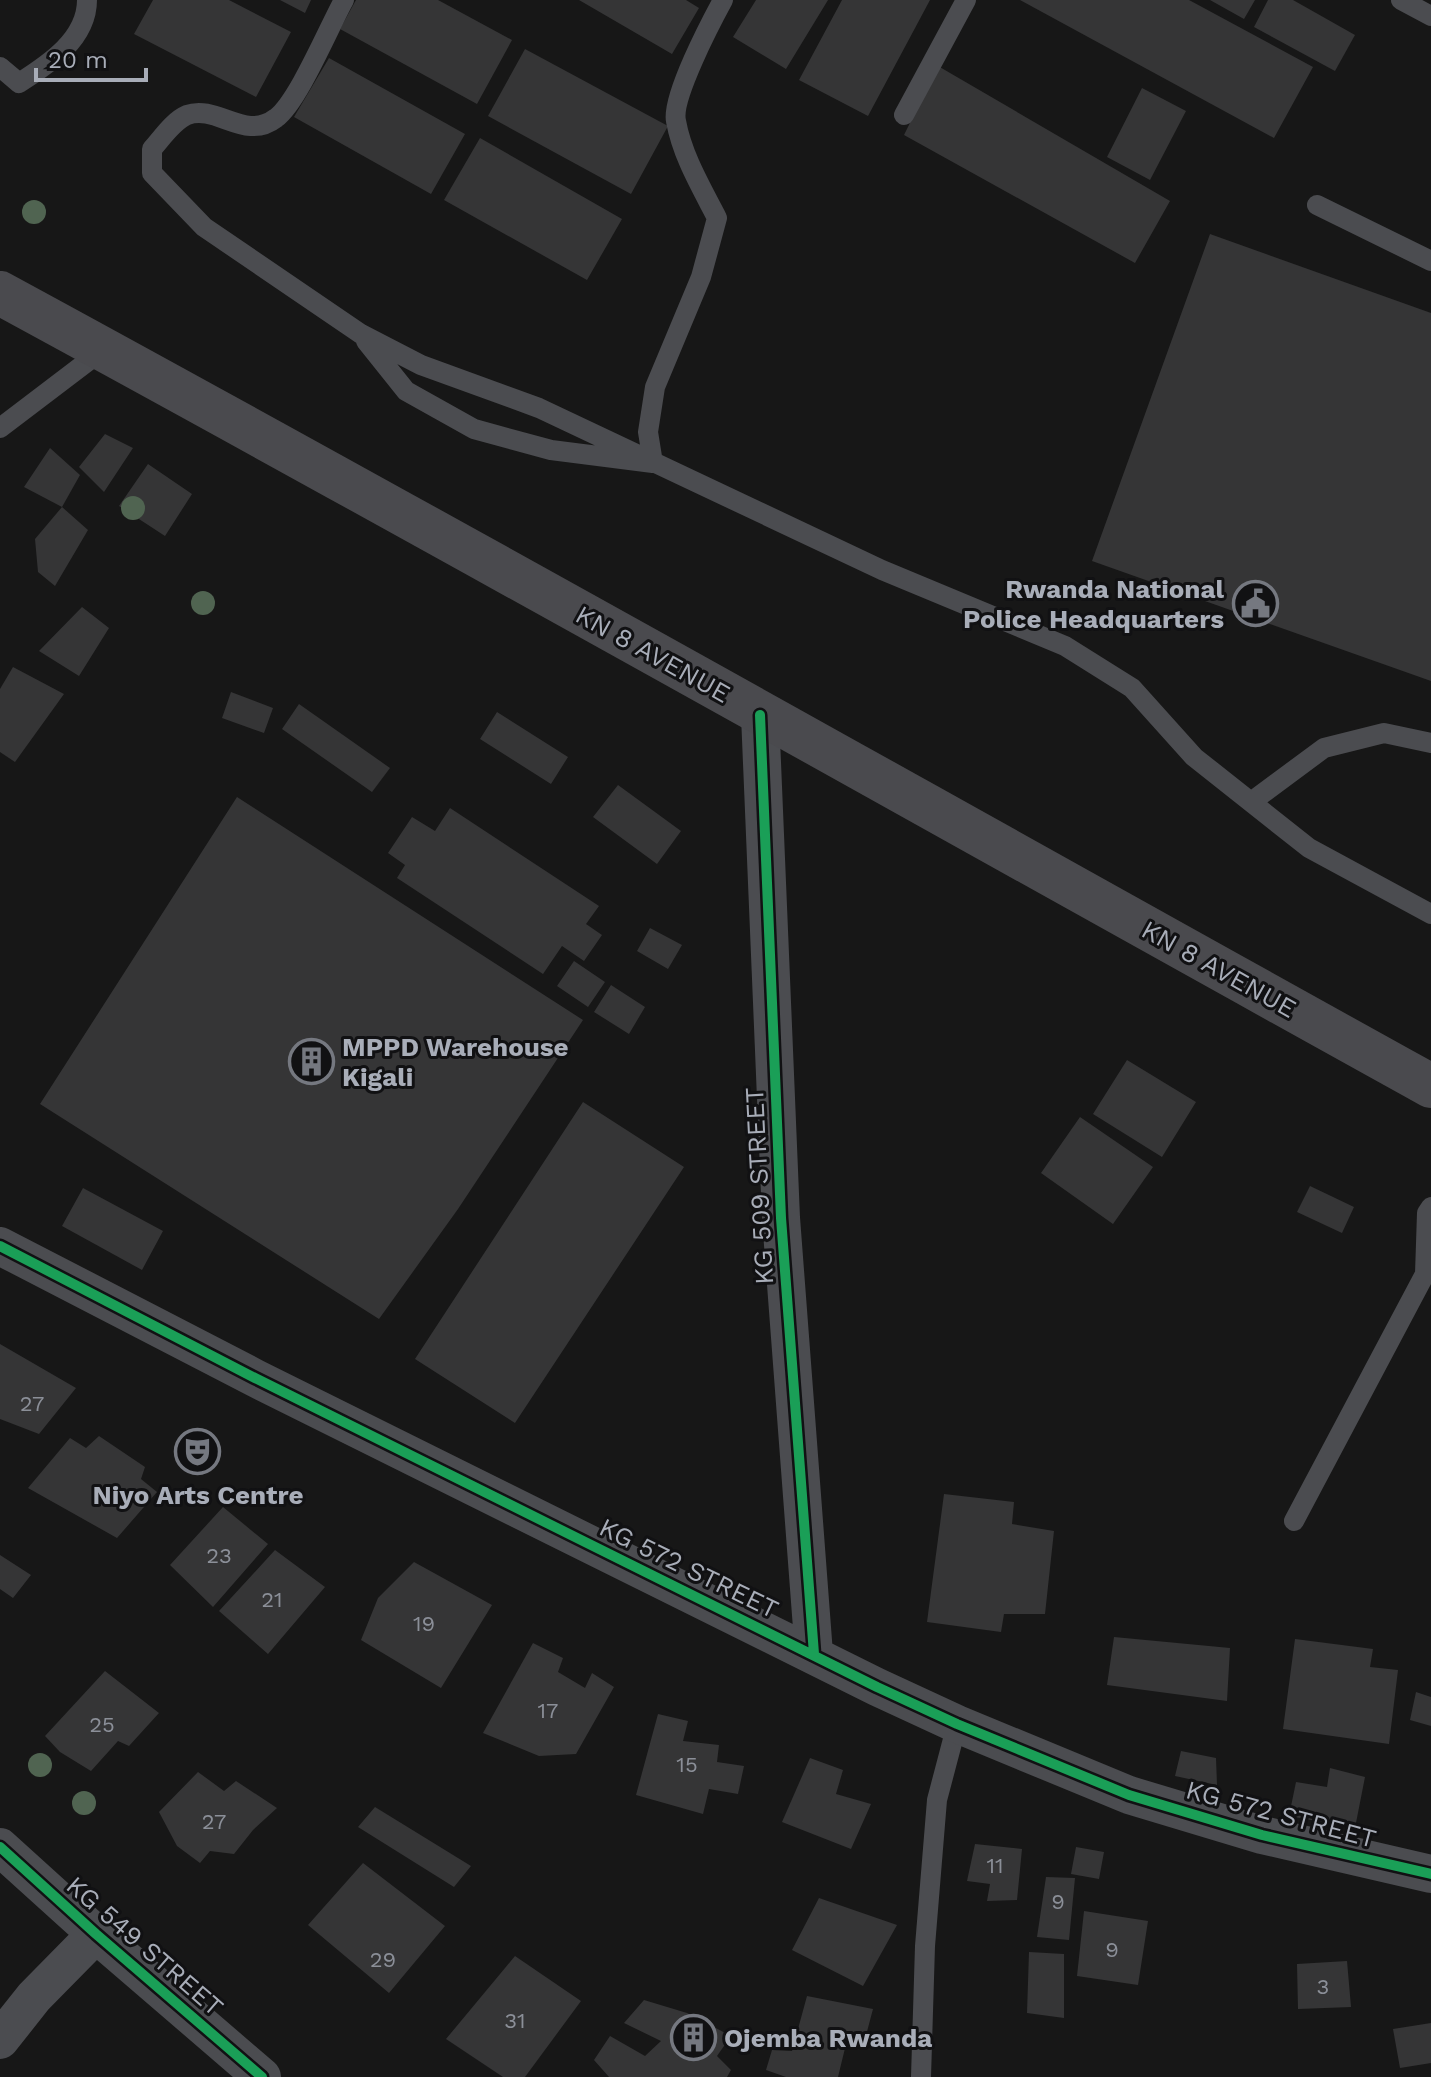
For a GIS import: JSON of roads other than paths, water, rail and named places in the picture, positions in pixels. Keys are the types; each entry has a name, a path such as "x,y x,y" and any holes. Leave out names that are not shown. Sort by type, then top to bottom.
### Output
{"main road":[{"name":"KN 8 AVENUE","path":"0,293 284,447 760,715 1431,1086"}],"street":[{"name":"KG 509 STREET","path":"760,715 781,1218 814,1654"},
{"name":"KG 572 STREET","path":"0,1246 255,1378 957,1724 1129,1795 1262,1835 1431,1874"},
{"name":"KG 549 STREET","path":"0,1847 262,2077"},
{"path":"0,2040 34,1997 96,1934"}],"lane":[{"path":"0,67 19,83 42,68 69,44 87,17 87,0"},
{"path":"344,0 294,96 277,118 263,124 241,126 212,114 188,115 173,125 152,149 152,173 204,227 361,334 421,365 539,408 882,570 1065,646 1132,688 1194,757 1309,848 1431,914"},
{"path":"653,463 648,432 655,387 701,277 717,218 691,168 675,117 702,35 723,0"},
{"path":"904,115 966,0"},
{"path":"1401,0 1431,16"},
{"path":"1317,205 1431,261"},
{"path":"361,334 406,391 474,429 551,450 653,463"},
{"path":"0,428 104,349"},
{"path":"1251,802 1324,748 1384,733 1431,743"},
{"path":"1294,1521 1425,1274 1427,1213 1431,1207"},
{"path":"921,2077 925,1946 937,1800 957,1724"}],"place":[{"name":"Rwanda National Police Headquarters","path":"1255,604"},
{"name":"MPPD Warehouse Kigali","path":"311,1062"},
{"name":"Niyo Arts Centre","path":"198,1452"},
{"name":"Ojemba Rwanda","path":"693,2038"}]}
